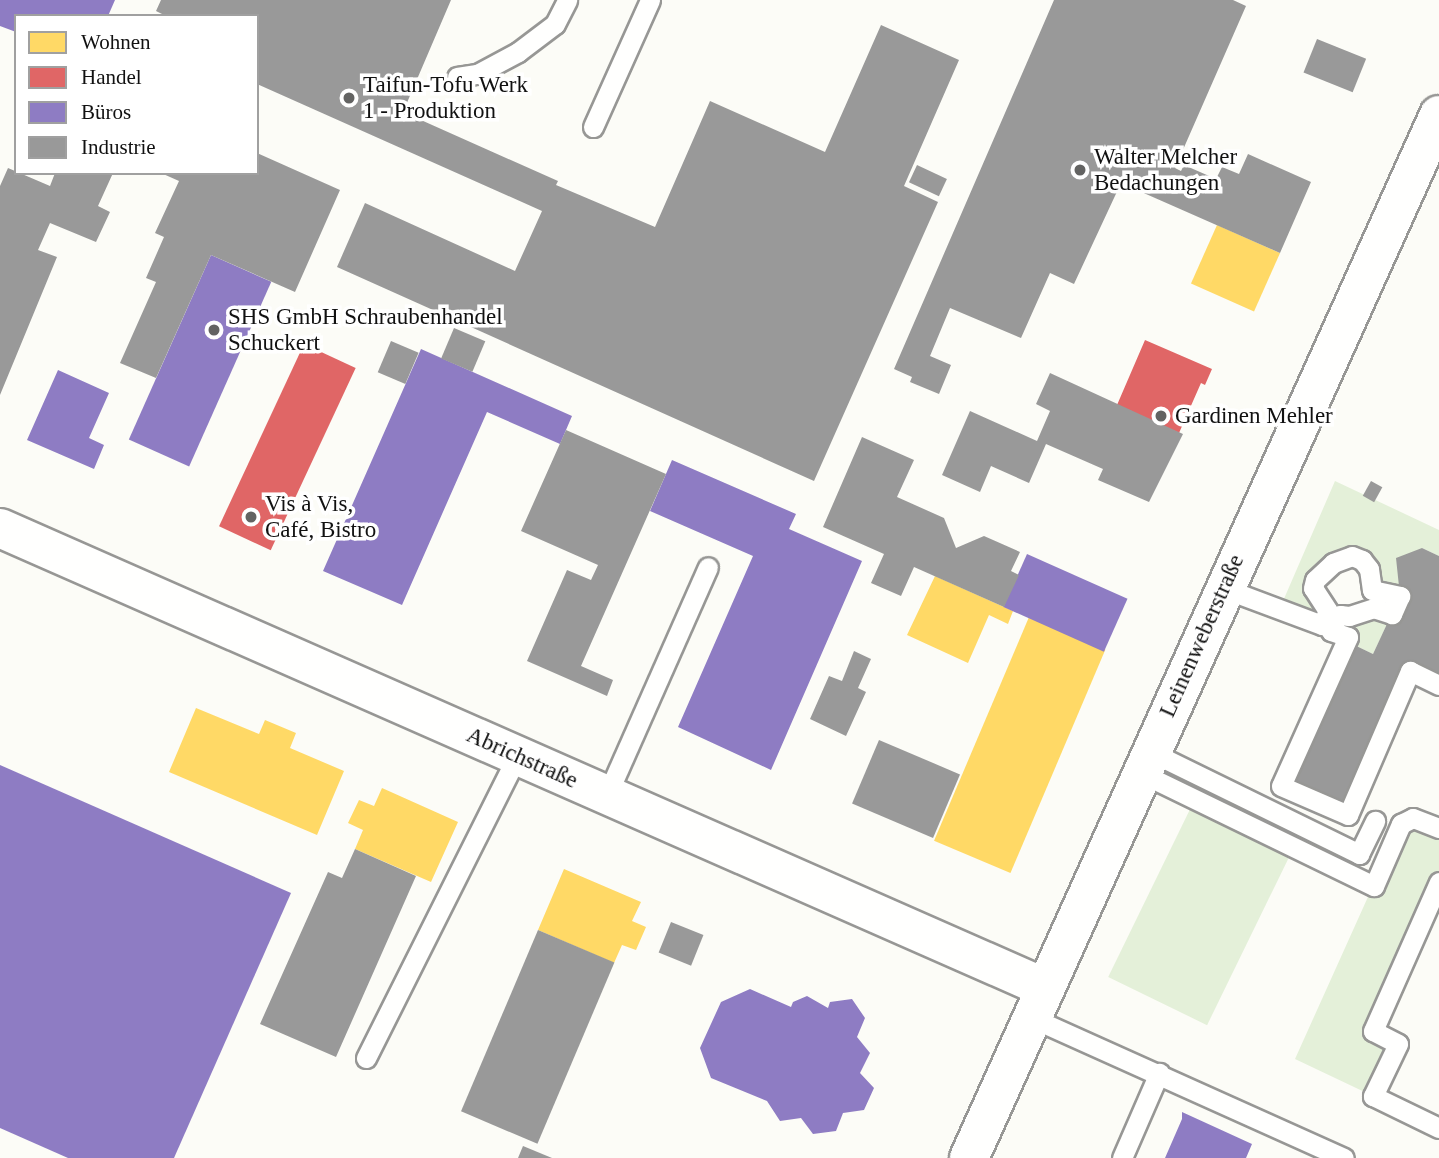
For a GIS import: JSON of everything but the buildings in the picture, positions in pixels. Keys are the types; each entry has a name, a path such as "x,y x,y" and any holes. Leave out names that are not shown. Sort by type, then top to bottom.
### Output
{"street":[{"name":"Leinenweberstraße","path":"969,1158 1224,586 1439,114"},
{"name":"Abrichstraße","path":"0,528 607,795 1037,1002"}],"lane":[{"path":"457,77 477,74 518,52 555,24 567,0"},
{"path":"593,128 650,0"},
{"path":"1224,586 1322,625 1328,611 1313,588 1315,580 1333,563 1352,556 1362,560 1369,569 1372,590 1400,596 1392,614 1374,608 1349,616 1340,615 1331,625 1331,631 1348,638 1282,786 1348,815 1410,671 1439,685"},
{"path":"607,795 708,567"},
{"path":"366,1058 517,756"},
{"path":"1146,762 1359,854"},
{"path":"1146,762 1374,886 1399,828 1409,819 1439,828"},
{"path":"1350,874 1375,821"},
{"path":"1439,882 1373,1031 1398,1044 1373,1096 1439,1128"},
{"path":"1037,1002 1159,1073 1344,1158"},
{"path":"1122,1158 1159,1073"}],"green space":[{"path":"1335,481 1439,530 1439,556 1422,548 1400,596 1372,590 1362,560 1323,571 1322,625 1280,608"},
{"path":"1392,614 1373,654 1346,641 1331,625"},
{"path":"1195,799 1294,847 1207,1025 1108,977"},
{"path":"1399,828 1439,828 1439,882 1373,1030 1398,1044 1373,1096 1295,1059"}],"place":[{"name":"Taifun-Tofu Werk 1 - Produktion","path":"349,98"},
{"name":"Walter Melcher Bedachungen","path":"1080,170"},
{"name":"SHS GmbH Schraubenhandel Schuckert","path":"214,330"},
{"name":"Gardinen Mehler","path":"1161,416"},
{"name":"Vis à Vis, Café, Bistro","path":"251,517"}]}
